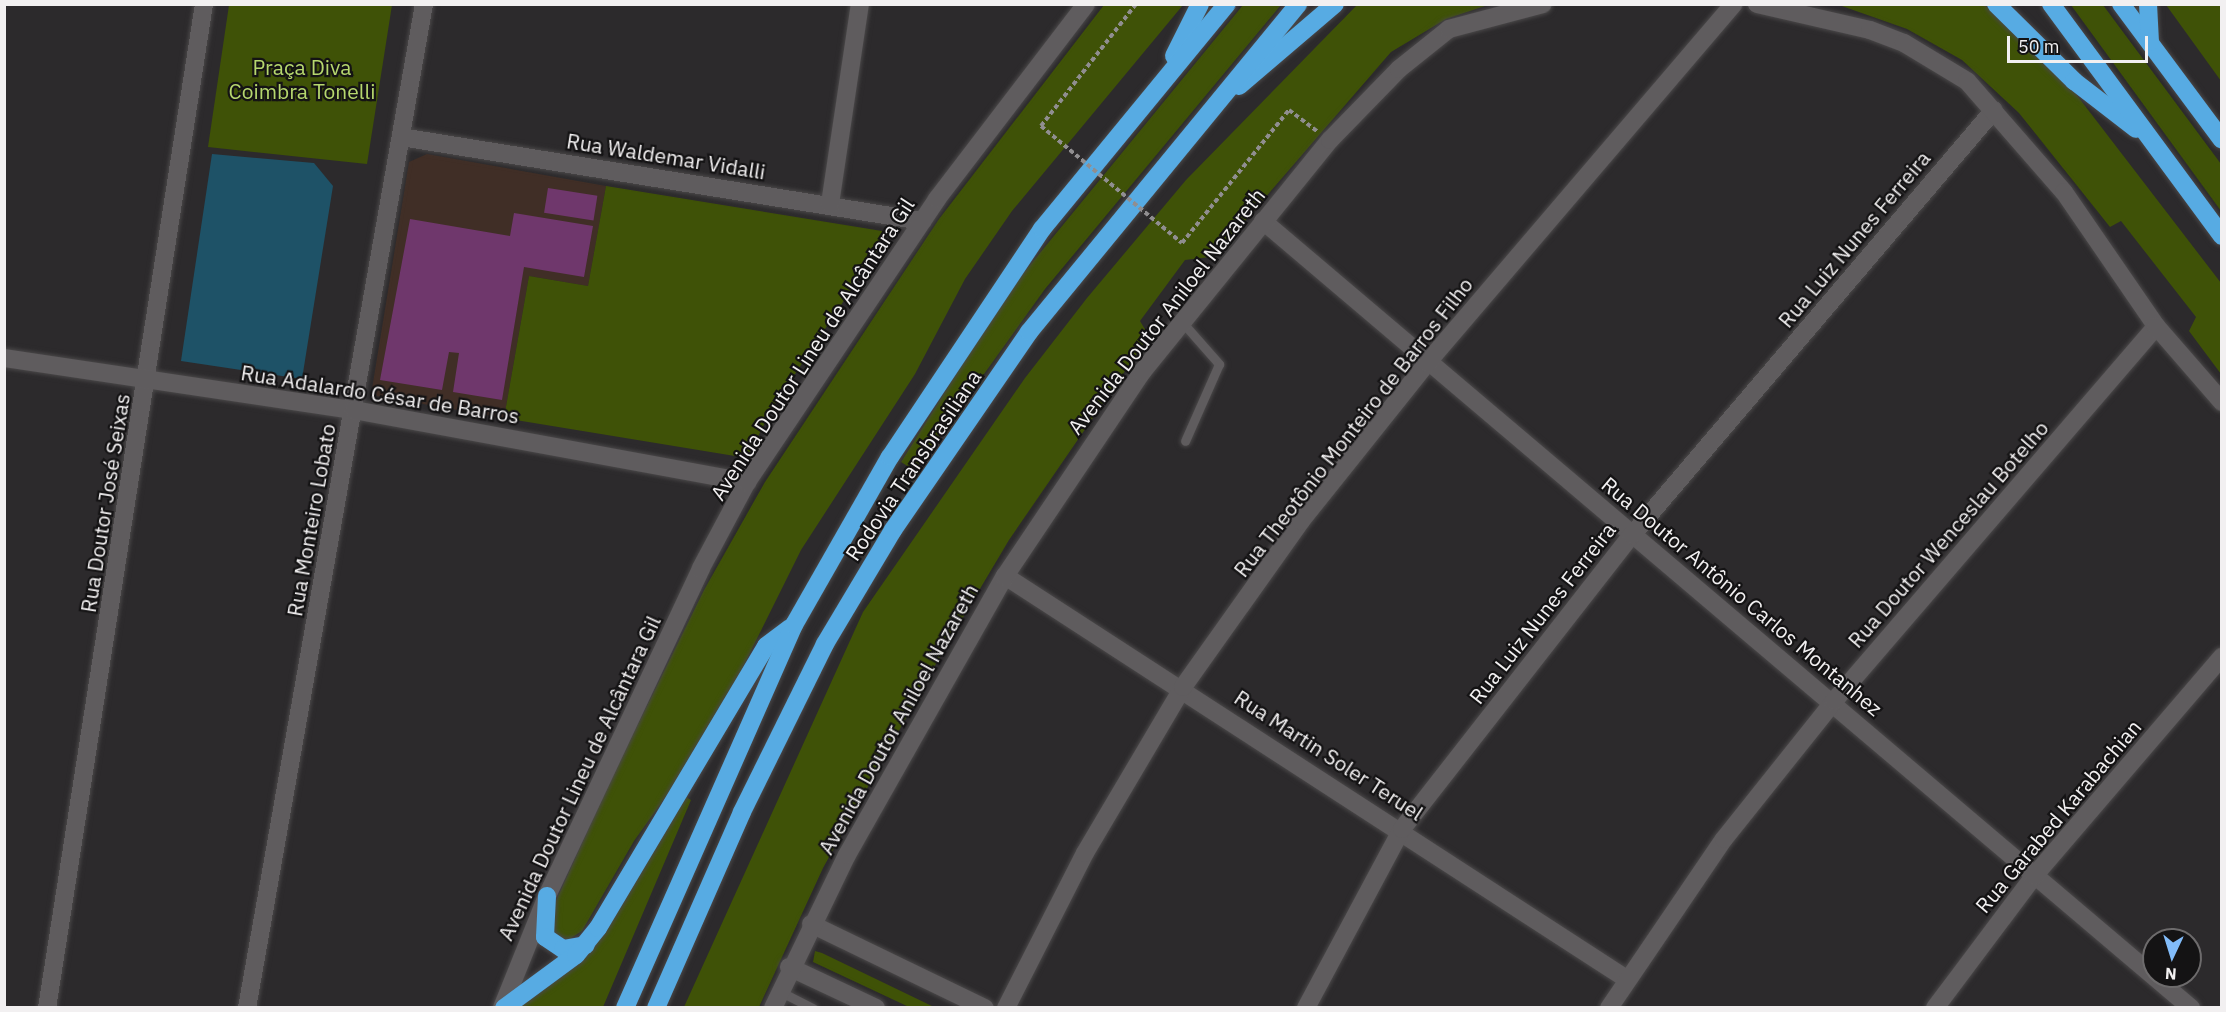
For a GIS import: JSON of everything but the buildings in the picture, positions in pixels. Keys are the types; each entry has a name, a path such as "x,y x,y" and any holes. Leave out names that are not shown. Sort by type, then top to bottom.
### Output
{"highway":[{"path":"1162,79 1200,4"},
{"name":"Rodovia Transbrasiliana","path":"625,1008 794,625 938,380 1042,229 1162,79 1227,4"},
{"name":"Rodovia Transbrasiliana","path":"656,1008 737,823 825,644 892,530 1029,332 1298,4"},
{"path":"1222,96 1252,79 1335,4"},
{"path":"1996,4 2074,81 2152,141"},
{"path":"2051,4 2222,236"},
{"path":"2121,4 2222,140"},
{"path":"2148,4 2150,42"},
{"path":"503,1008 586,945 766,646 794,625"},
{"path":"547,896 545,937 563,949 586,945"}],"street":[{"name":"Rua Doutor José Seixas","path":"46,1008 147,381 204,4"},
{"name":"Rua Monteiro Lobato","path":"247,1008 424,4"},
{"path":"830,204 860,4"},
{"name":"Avenida Doutor Lineu de Alcântara Gil","path":"503,1008 547,896 701,568 747,482 922,221 1086,4"},
{"name":"Avenida Doutor Aniloel Nazareth","path":"776,999 811,924 1005,576 1142,372 1330,140 1399,69 1449,28 1543,4"},
{"name":"Rua Theotônio Monteiro de Barros Filho","path":"1006,1008 1085,853 1183,687 1301,521 1427,363 1734,4"},
{"path":"1757,4 1835,18 1904,43 1967,81 2064,192 2156,326 2222,402"},
{"name":"Rua Luiz Nunes Ferreira","path":"1306,1008 1402,830 1632,535 1994,110"},
{"name":"Rua Waldemar Vidalli","path":"401,137 830,204 922,221"},
{"name":"Rua Doutor Antônio Carlos Montanhez","path":"1263,221 1427,363 1834,701 2034,876 2191,1008"},
{"name":"Rua Doutor Wenceslau Botelho","path":"1609,1008 1625,978 1724,838 1834,701 2156,326"},
{"name":"Rua Adalardo César de Barros","path":"4,358 354,410 747,482"},
{"name":"Rua Martin Soler Teruel","path":"1005,576 1183,687 1625,978"},
{"name":"Rua Garabed Karabachian","path":"1935,1008 2034,876 2222,657"},
{"path":"811,924 985,1008"},
{"path":"789,967 876,1008"}],"lane":[{"path":"1182,323 1219,364 1185,441"},
{"path":"776,999 813,1008"}],"path":[{"path":"1136,4 1041,126 1182,243 1289,110 1330,140"}],"shaded area":[{"path":"427,154 606,186 588,286 529,276 504,418 377,396 372,389 409,162"}],"green space":[{"name":"Praça Diva Coimbra Tonelli","path":"229,5 392,5 367,164 208,147"},
{"path":"1104,5 1183,5 1012,211 965,279 915,374 801,550 729,695 682,774 634,841 582,931 568,940 554,935 550,914 612,777 704,590 765,482 939,219"},
{"path":"1243,5 1281,5 1045,289 918,466 914,470 901,462 1008,292"},
{"path":"1357,5 1488,5 1446,19 1391,52 1226,243 1210,257 1185,260 1140,321 1149,336 1009,540 943,651 823,868 759,1007 684,1007 863,612 1025,378 1087,298 1186,180"},
{"path":"1839,5 1984,5 2003,19 2069,85 2221,283 2221,374 2189,331 2196,317 2121,221 2110,227 2019,113 1962,60 1907,29"},
{"path":"2071,5 2103,5 2221,164 2221,211"},
{"path":"2166,5 2221,5 2221,81 2169,9"},
{"path":"606,186 882,231 883,242 773,407 747,458 504,418 529,276 588,286"},
{"path":"686,797 691,800 603,1007 517,1008 575,967 590,951"},
{"path":"815,951 934,1007 909,1007 813,962"}],"water":[{"path":"212,154 314,163 333,186 302,379 181,361"}]}
